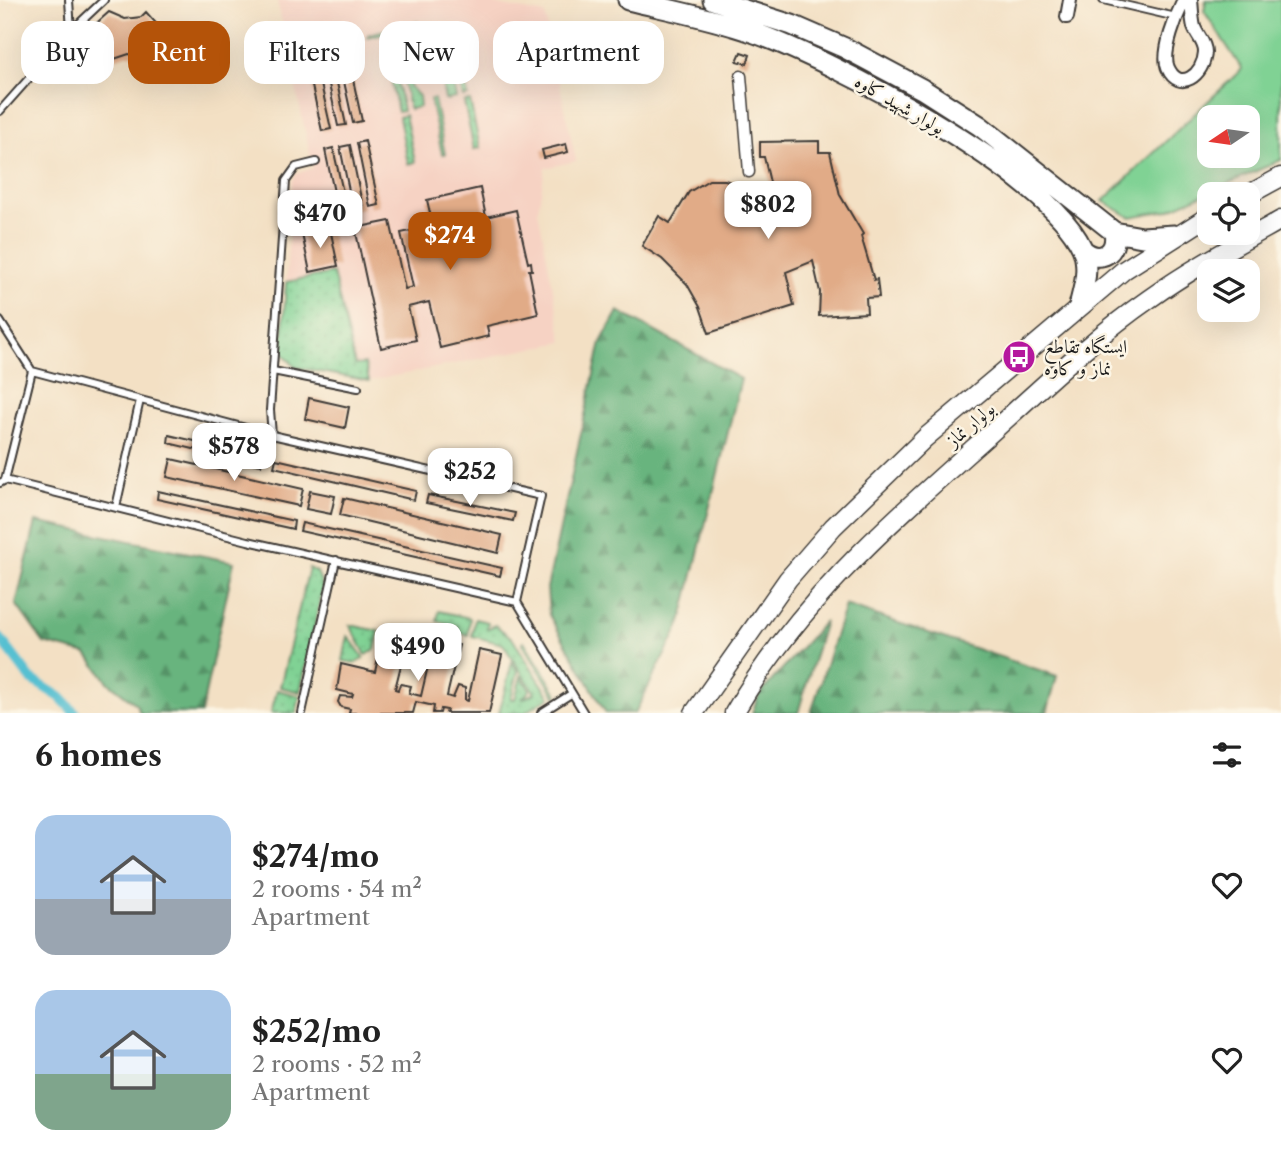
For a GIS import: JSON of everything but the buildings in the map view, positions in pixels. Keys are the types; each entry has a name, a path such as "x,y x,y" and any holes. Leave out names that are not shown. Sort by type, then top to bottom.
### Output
{"main road":[{"name":"بولوار شهید کاوه","path":"628,0 751,32 832,66 911,108 1025,186 1068,224 1083,250"},
{"name":"بولوار شهید کاوه","path":"713,0 792,25 845,48 922,89 980,126 1114,232"},
{"path":"1260,188 1281,177"},
{"name":"بولوار نماز","path":"734,713 813,600 857,555 951,468 1146,300 1200,265 1281,220"},
{"name":"بولوار نماز","path":"694,713 788,579 833,527 925,438 1079,306 1174,235 1197,223"},
{"path":"1083,250 1091,257 1102,258 1111,252 1116,242 1114,232 1142,237 1174,235"},
{"path":"1079,306 1086,278 1083,250"}],"street":[{"path":"1067,17 1070,0"},
{"path":"1184,0 1176,17 1167,57 1168,67 1175,76 1195,77 1202,68 1205,48 1194,27 1191,0"},
{"path":"741,76 748,172"}],"lane":[{"path":"69,0 70,21"},
{"path":"82,21 104,0"},
{"path":"1103,0 1176,17"},
{"path":"0,111 24,84"},
{"path":"272,435 270,410 286,181 296,167 316,162"},
{"path":"0,321 32,371 272,435 541,496 517,602 584,713"},
{"path":"32,371 2,482 517,602"},
{"path":"273,371 358,388"},
{"path":"116,507 141,400"},
{"path":"302,713 336,560"},
{"path":"541,713 571,694"}],"shaded area":[{"path":"277,0 473,0 545,14 546,21 493,21 493,84 560,84 576,161 545,168 538,210 563,342 365,382 295,367 285,358 282,352 292,182 296,174 313,168 295,84 365,84 365,21 282,21"}],"green space":[{"path":"1206,0 1281,0 1281,160 1231,182 1197,182 1197,197 1168,210 1130,217 1103,201 1197,112 1197,168 1260,168 1260,105 1204,105 1242,69 1204,11"},
{"path":"392,84 398,84 403,111 398,112"},
{"path":"404,84 410,84 419,96 420,107 409,109"},
{"path":"444,84 453,84 456,98 445,100"},
{"path":"460,84 465,84 468,96 463,97"},
{"path":"430,99 434,99 445,154 442,154"},
{"path":"470,101 480,148 474,149 464,102"},
{"path":"405,115 415,162 408,164 399,117"},
{"path":"333,273 355,365 365,364 369,381 295,367 282,352 286,282"},
{"path":"618,311 741,379 681,623 635,713 606,713 549,615 547,588 601,342"},
{"path":"36,522 234,562 201,713 140,713 136,704 109,683 87,654 44,643 16,604"},
{"path":"309,568 317,572 323,587 300,692 280,687"},
{"path":"845,605 1057,676 1047,713 811,713"},
{"path":"439,611 470,618 468,635 458,633 458,626 437,621"},
{"path":"475,619 488,622 487,629 495,625 512,638 550,697 524,713 499,713 512,662 518,671 511,699 515,699 521,676 530,690 522,699 535,693 503,644 472,636"},
{"path":"825,621 798,713 752,713 759,695"},
{"path":"350,625 379,631 375,650 366,655"},
{"path":"348,636 364,658 355,663 343,661"},
{"path":"524,641 558,695 556,697 522,643"},
{"path":"277,690 300,696 296,713 271,713"}],"waterway":[{"path":"0,638 31,679 60,697 75,713"}],"place":[{"name":"ایستگاه تقاطع نماز و کاوه","path":"1019,357"}]}
